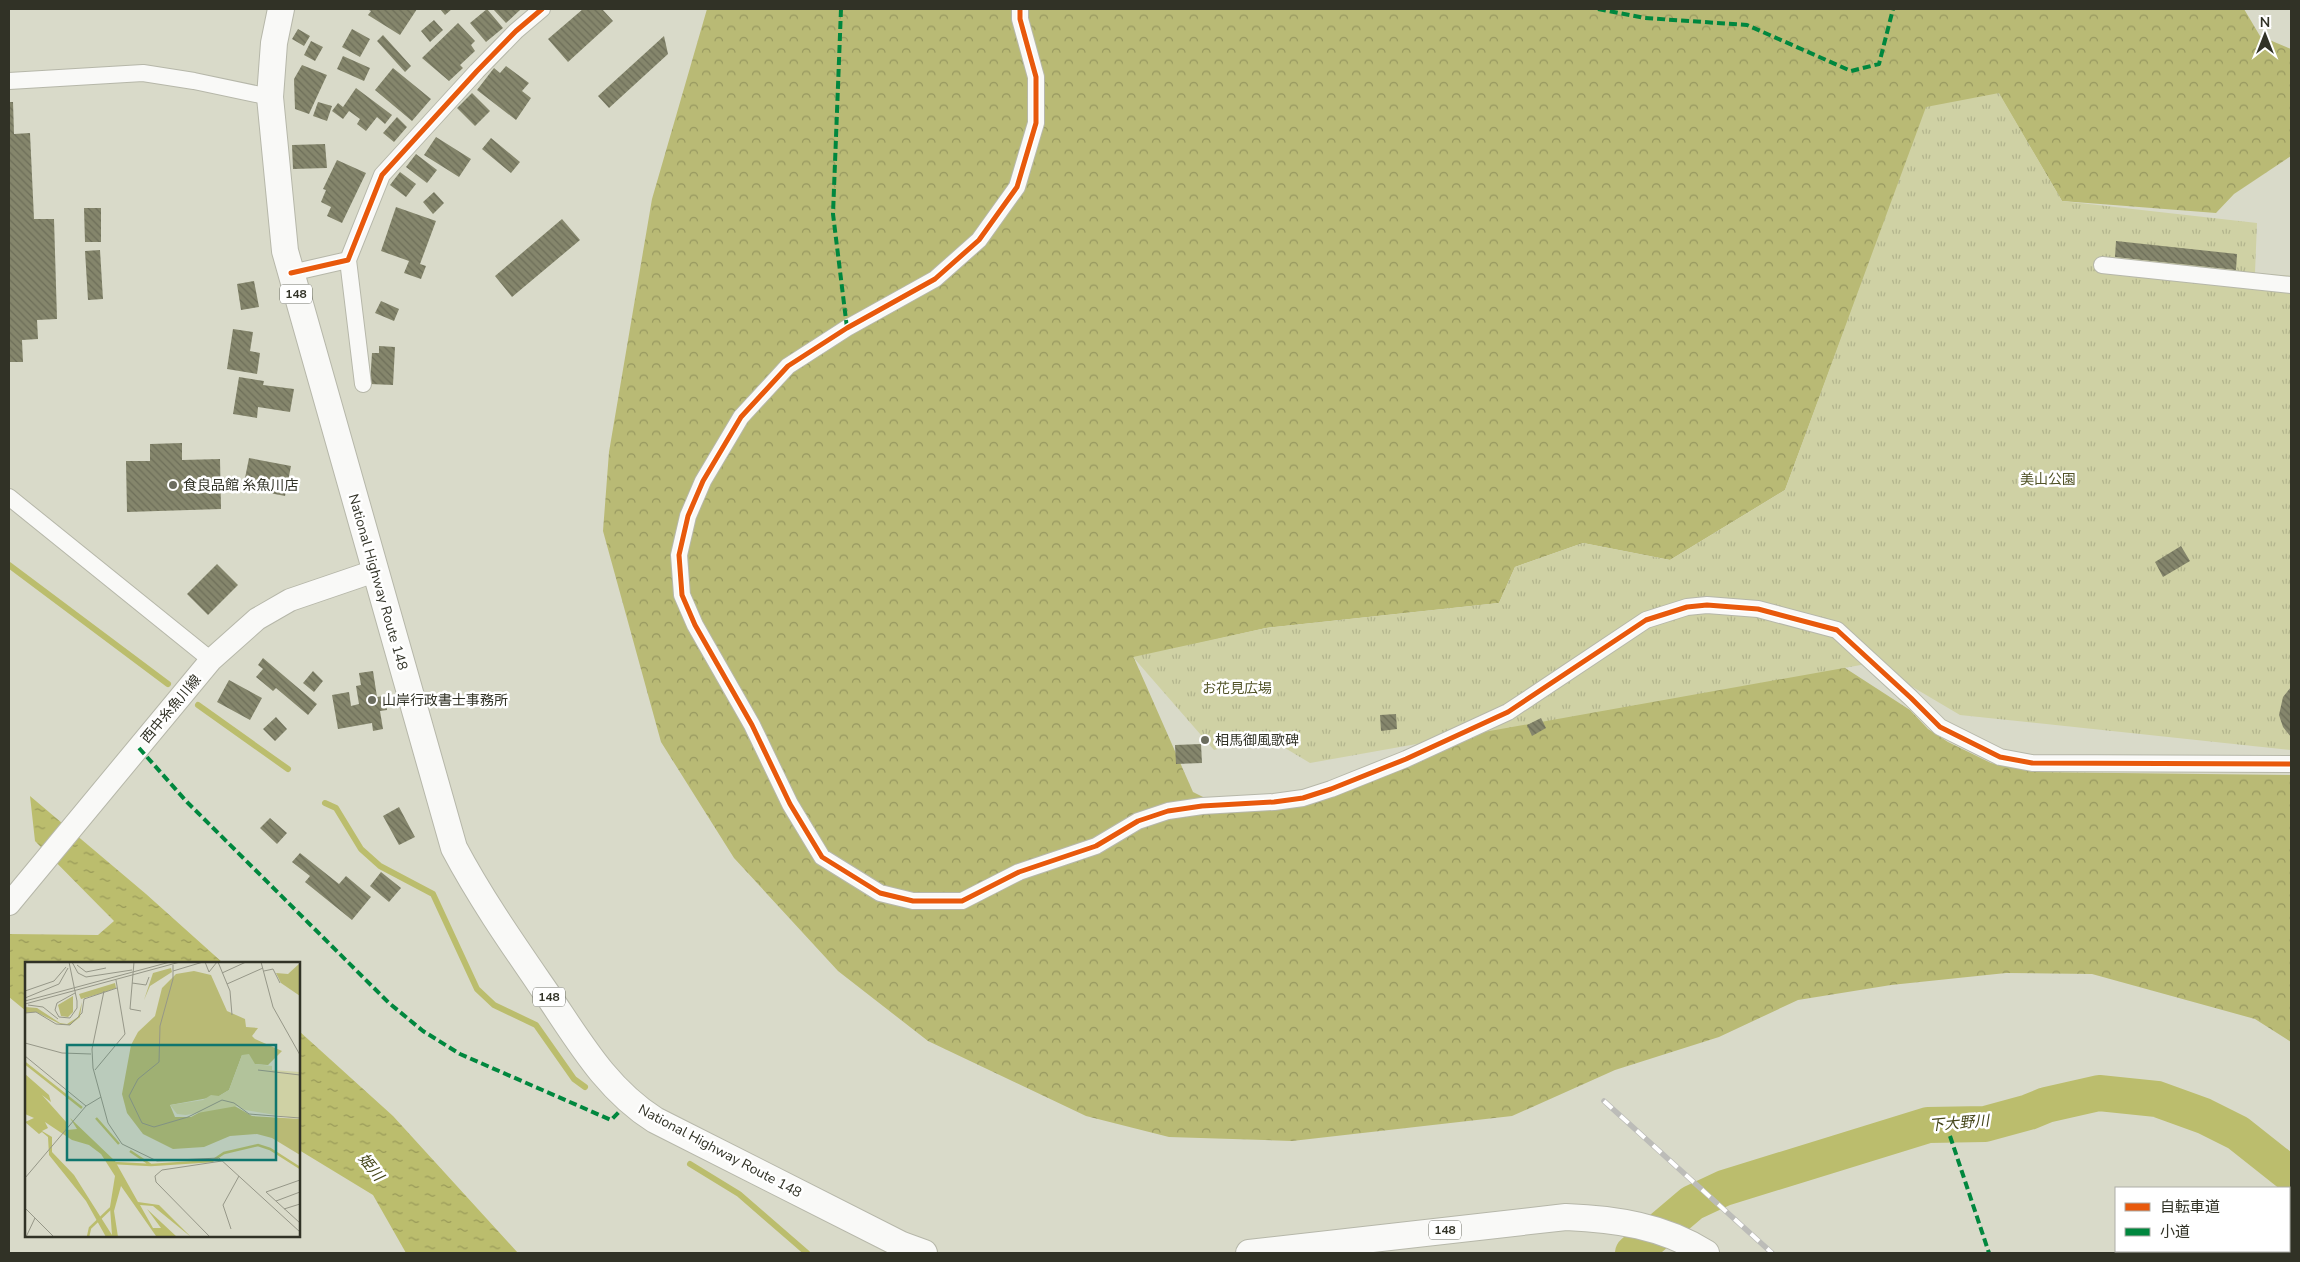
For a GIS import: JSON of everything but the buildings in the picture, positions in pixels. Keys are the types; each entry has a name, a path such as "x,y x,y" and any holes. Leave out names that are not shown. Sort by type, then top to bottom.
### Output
{"highway":[{"name":"National Highway Route 148","path":"281,9 274,43 270,97 285,251 454,848 491,913 610,1084 637,1109 655,1120 902,1245 924,1253"},
{"name":"148","path":"1249,1253 1566,1217 1595,1218 1640,1225 1678,1238 1706,1253"}],"main road":[{"name":"西中糸魚川線","path":"9,904 211,660 257,620 290,600 376,571"}],"street":[{"path":"363,384 348,260 382,175 477,71 516,31 542,9"},
{"path":"1020,9 1020,19 1036,77 1036,123 1017,187 979,240 936,279 847,328 788,366 741,417 703,481 688,516 679,555 682,595 695,625 752,725 790,804 822,857 880,893 913,901 962,901 1019,872 1096,846 1138,821 1168,811 1202,806 1274,802 1303,798 1331,789 1414,756 1508,712 1646,620 1687,607 1723,605 1758,609 1837,630 1911,698 1940,728 2000,757 2032,763 2291,764"},
{"path":"9,82 142,73 194,81 270,97"},
{"path":"291,273 348,260"},
{"path":"2102,265 2291,285"},
{"path":"9,497 211,660"}],"green space":[{"path":"707,9 2244,9 2260,36 2291,49 2291,156 2234,194 2216,213 2062,201 1999,94 1885,221 1785,490 1670,560 1583,543 1515,567 1499,603 1266,628 1134,658 1193,792 1229,810 1291,806 1361,786 1409,766 1607,657 1825,655 1910,710 1928,729 1948,742 1991,763 2034,772 2291,775 2291,1042 2255,1019 2092,974 2006,973 1891,985 1798,1000 1719,1037 1615,1070 1512,1116 1292,1141 1169,1137 1086,1116 928,1041 838,971 734,858 661,742 603,531 609,452 652,199"},
{"name":"美山公園","path":"1999,93 2062,201 2257,223 2255,273 2291,276 2291,750 1960,715 1872,663 1310,763 1265,736 1214,750 1133,657 1266,628 1499,603 1515,567 1583,543 1670,560 1785,490 1926,107"}],"water":[{"path":"30,796 146,894 222,962 25,962 25,1010 9,997 9,934 98,935 114,921 35,841"},
{"name":"姫川","path":"300,1032 393,1116 518,1253 406,1253 373,1195 300,1151"}],"waterway":[{"path":"9,565 168,684"},
{"path":"198,705 288,769"},
{"path":"325,803 336,808 361,849 380,866 433,894 477,989 494,1005 536,1025 574,1079 585,1087"},
{"name":"下大野川","path":"1633,1253 1692,1203 1724,1188 1928,1125 1985,1124 2029,1112 2046,1105 2099,1093 2157,1099 2204,1116 2238,1133 2291,1175"},
{"path":"690,1164 739,1194 807,1253"}],"railway":[{"path":"1604,1101 1772,1253"}],"marked path":[{"path":"841,9 833,214 847,328"},
{"path":"1598,9 1645,18 1747,25 1851,71 1879,64 1893,9"},
{"path":"139,748 187,802 389,1003 423,1031 460,1054 611,1120 619,1112"},
{"path":"1950,1136 1989,1253"}],"cycle path":[{"path":"291,273 348,260 382,175 477,71 516,31 542,9"},
{"path":"1020,9 1020,19 1036,77 1036,123 1017,187 979,240 935,279 847,328 788,366 741,417 703,481 688,516 679,555 682,595 695,625 752,725 790,804 822,857 880,893 913,901 962,901 1019,872 1096,846 1138,821 1168,811 1202,806 1274,802 1303,798 1331,789 1406,759 1508,712 1646,620 1687,607 1707,605 1758,609 1837,630 1940,727 2000,757 2032,763 2291,764"}],"place":[{"name":"食良品館 糸魚川店","path":"173,485"},
{"name":"山岸行政書士事務所","path":"372,700"},
{"name":"相馬御風歌碑","path":"1205,740"}],"park label":[{"name":"お花見広場","path":"1237,688"}]}
